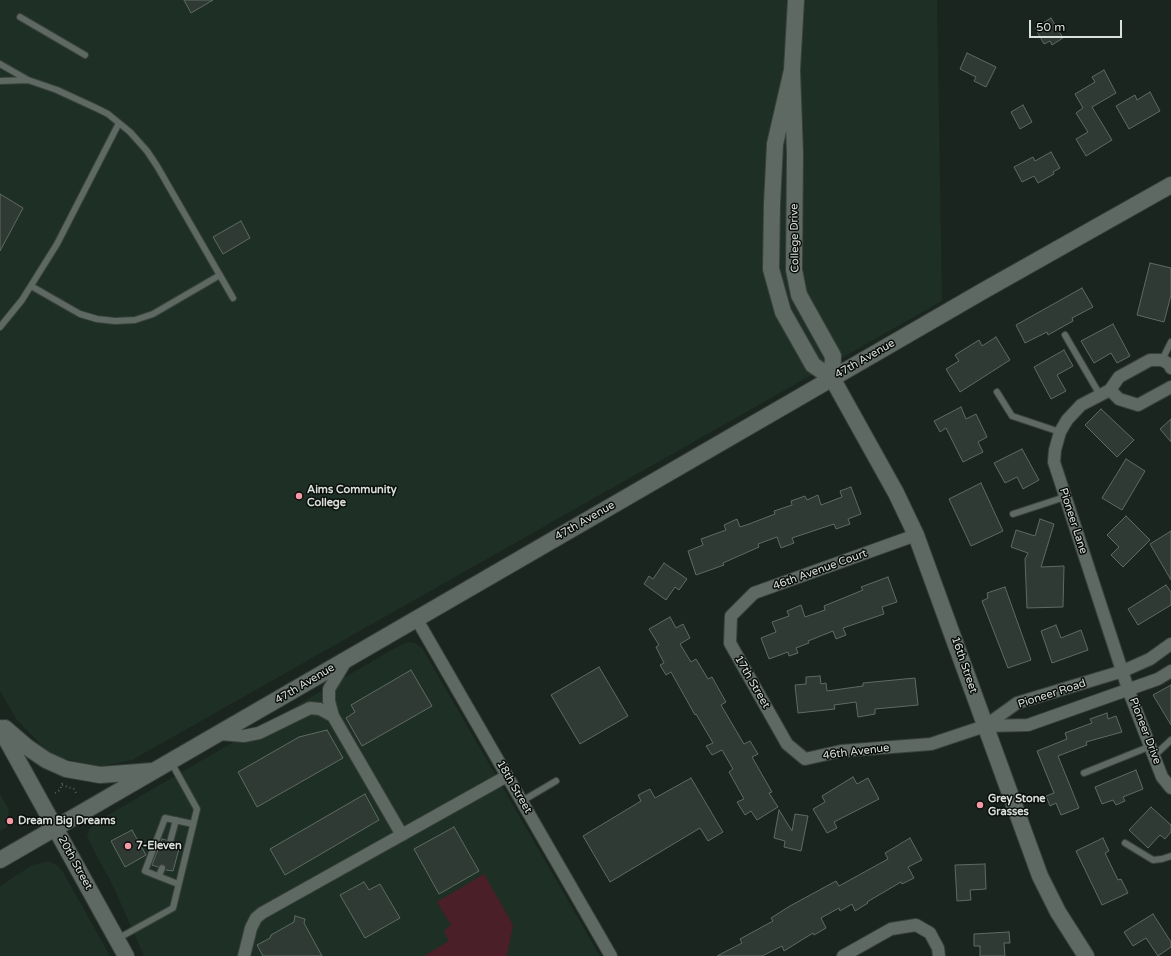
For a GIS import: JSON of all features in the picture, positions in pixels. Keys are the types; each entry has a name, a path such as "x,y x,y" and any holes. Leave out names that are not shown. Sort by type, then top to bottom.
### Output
{"main road":[{"name":"College Drive","path":"796,0 792,70 795,153 794,270 799,295 833,356 832,378"},
{"name":"College Drive","path":"792,70 775,144 771,269 783,312 813,365 832,378"},
{"name":"47th Avenue","path":"0,860 220,734 416,618 832,378 1171,185"},
{"name":"16th Street","path":"832,378 893,487 916,535 1040,876 1058,912 1086,956"},
{"path":"0,724 27,747 46,760 66,769 100,775 156,771"},
{"name":"20th Street","path":"0,728 126,956"}],"street":[{"name":"Pioneer Lane","path":"1123,671 1054,462 1055,450 1060,432 1067,420 1082,405 1105,392 1119,377 1150,360 1162,360"},
{"path":"1162,360 1169,364 1171,368"},
{"path":"1105,392 1119,399 1138,405 1171,387"},
{"name":"46th Avenue Court","path":"731,616 754,593 916,535"},
{"name":"17th Street","path":"731,616 730,643 787,744"},
{"name":"18th Street","path":"416,618 611,956"},
{"name":"Pioneer Road","path":"931,744 985,726 1017,703 1123,671 1150,659 1171,644"},
{"path":"348,658 329,689 329,701 333,716 402,835"},
{"name":"Pioneer Drive","path":"1123,671 1128,689 1162,777 1171,788"},
{"name":"Pioneer Road","path":"985,726 1028,726 1158,679 1171,671"},
{"path":"220,734 244,736 258,733 310,708 320,709 333,716"},
{"name":"46th Avenue","path":"787,744 805,759 841,751 931,744"},
{"path":"244,956 251,928 256,918 262,912 507,776"},
{"path":"843,956 892,929 916,925 930,933 938,948 939,956"}],"lane":[{"path":"20,17 85,55"},
{"path":"0,64 28,80 80,100 108,114 130,132 147,151 233,298"},
{"path":"0,81 28,80"},
{"path":"0,327 9,319 32,286 57,244 120,123"},
{"path":"32,286 80,314 97,319 115,321 135,320 153,314 220,275"},
{"path":"1065,335 1105,392"},
{"path":"1162,360 1171,342"},
{"path":"998,392 1012,416 1060,432"},
{"path":"1013,514 1065,497"},
{"path":"1084,773 1152,751 1171,740"},
{"path":"117,939 173,908 197,809 171,762"},
{"path":"522,801 556,782"},
{"path":"178,884 145,871 165,818 193,824"},
{"path":"170,842 176,820"},
{"path":"1125,843 1153,860 1171,856"},
{"path":"159,876 162,868"}],"path":[{"path":"55,793 60,790 64,776"},
{"path":"62,785 74,789 76,792"}],"shaded area":[{"name":"Aims Community College","path":"0,0 937,0 942,301 132,760 97,767 51,755 17,720 0,691"},
{"path":"408,642 415,643 422,648 600,956 144,956 114,888 91,845 87,835 90,828 96,822"},
{"path":"0,794 9,810 7,827 0,831"},
{"path":"48,861 58,866 63,872 110,956 0,956 0,886 31,866"},
{"path":"484,874 513,925 507,956 424,956 449,941 444,931 451,925 437,902"}],"building":[{"path":"184,0 213,0 191,13"},
{"path":"1051,18 1063,38 1052,45 1050,41 1044,44 1035,28"},
{"path":"967,53 996,67 986,87 974,81 976,77 960,69"},
{"path":"1104,70 1116,93 1092,107 1112,140 1086,156 1076,139 1088,132 1076,113 1083,108 1075,94 1095,82 1092,77"},
{"path":"1150,92 1160,111 1129,129 1116,106 1135,95 1137,100"},
{"path":"1023,105 1032,122 1020,129 1011,112"},
{"path":"1051,152 1060,168 1053,172 1054,174 1038,183 1034,176 1022,182 1014,167 1033,157 1035,161"},
{"path":"0,194 23,208 0,251"},
{"path":"241,221 250,238 223,254 213,237"},
{"path":"1150,263 1171,268 1171,295 1164,322 1137,315"},
{"path":"1082,288 1093,307 1072,318 1073,321 1048,335 1047,332 1025,343 1016,325"},
{"path":"1113,324 1130,356 1117,363 1111,353 1094,363 1081,341"},
{"path":"996,337 1010,360 960,392 946,369 959,361 955,355 979,340 982,346"},
{"path":"1064,350 1073,366 1057,375 1066,391 1051,399 1034,367"},
{"path":"961,407 966,419 976,414 987,437 978,442 983,452 963,462 946,428 940,432 934,421"},
{"path":"1101,409 1134,440 1117,457 1085,425"},
{"path":"1171,419 1171,442 1160,429"},
{"path":"1022,449 1039,480 1023,489 1017,477 1005,483 994,463"},
{"path":"1126,459 1145,471 1122,510 1102,498"},
{"path":"981,483 1003,531 971,546 949,499"},
{"path":"851,487 861,514 848,519 850,524 836,529 834,524 792,538 794,543 781,548 777,537 758,544 759,547 723,563 724,565 696,575 688,551 703,545 701,539 726,530 724,525 737,519 740,527 749,524 775,514 774,511 792,505 791,501 805,496 807,500 818,495 821,505 842,497 840,491"},
{"path":"1126,516 1150,540 1123,567 1111,555 1119,547 1107,535"},
{"path":"1040,519 1054,524 1041,567 1064,566 1063,607 1027,608 1025,559 1028,553 1011,547 1016,530 1035,536"},
{"path":"1171,531 1171,580 1150,544"},
{"path":"664,563 687,579 679,590 675,587 666,600 644,584 649,576 653,579"},
{"path":"888,577 897,602 882,607 884,614 843,628 846,635 836,639 833,631 808,641 809,643 796,648 798,653 789,656 788,652 769,659 761,638 776,632 772,622 789,616 787,611 801,605 805,617 825,610 824,606 863,590 861,587"},
{"path":"1166,585 1171,592 1171,605 1138,625 1128,609"},
{"path":"1005,587 1031,660 1008,668 982,601 988,598 987,593"},
{"path":"670,617 676,628 683,624 690,638 680,644 691,662 696,659 708,679 712,677 726,702 721,705 744,744 750,741 758,754 752,757 772,792 769,793 778,807 757,820 751,811 745,815 737,802 744,799 729,772 733,769 722,750 712,755 706,746 713,743 696,714 695,715 671,672 666,675 660,665 664,663 656,647 659,645 649,629"},
{"path":"1056,625 1061,638 1081,630 1088,650 1052,663 1041,631"},
{"path":"599,667 628,716 580,744 551,695"},
{"path":"411,670 432,706 362,746 346,718 355,712 351,705"},
{"path":"820,676 821,684 826,683 827,691 863,686 863,683 915,678 918,705 875,709 875,714 858,717 856,702 834,705 835,709 798,713 795,685 806,684 806,677"},
{"path":"1171,685 1171,725 1153,695"},
{"path":"1107,713 1108,719 1116,716 1122,732 1086,742 1087,745 1058,756 1079,808 1061,815 1056,803 1050,806 1046,796 1054,793 1037,751 1067,739 1065,733 1092,723 1090,719"},
{"path":"327,730 343,758 257,807 238,772 299,737"},
{"path":"1136,770 1143,789 1123,797 1125,801 1116,805 1113,800 1102,804 1095,787"},
{"path":"853,777 857,784 868,778 879,799 834,822 837,828 827,833 813,809 825,802 822,796"},
{"path":"691,778 723,832 708,841 700,828 610,882 583,836 641,801 638,795 650,789 655,798"},
{"path":"365,794 379,820 285,875 270,849"},
{"path":"1151,807 1171,825 1171,832 1165,839 1160,835 1148,848 1129,830"},
{"path":"779,810 792,831 795,814 808,816 801,851 784,847 785,841 774,838"},
{"path":"454,827 479,871 439,894 414,849"},
{"name":"7-Eleven","path":"132,830 146,855 125,867 111,841"},
{"path":"910,838 922,860 908,867 914,878 902,884 901,882 867,902 868,903 855,911 852,904 840,911 839,908 821,918 826,928 814,935 813,933 784,951 782,946 762,956 717,956 742,943 740,939 773,921 771,918 790,906 836,881 839,886 888,859 885,853"},
{"path":"1103,838 1109,851 1105,853 1118,880 1121,879 1128,893 1102,905 1076,851"},
{"name":"7-Eleven","path":"162,839 166,840 168,846 172,846 174,843 180,845 173,871 166,870 163,864 158,867 152,865"},
{"path":"985,864 986,889 970,890 971,900 957,901 955,865"},
{"path":"364,882 369,890 380,884 400,918 365,938 340,895"},
{"path":"1153,914 1171,942 1171,947 1158,956 1146,938 1133,946 1124,932"},
{"path":"295,916 305,919 304,923 322,956 263,956 257,945 294,922"},
{"path":"1009,932 1010,943 1004,943 1005,956 980,956 980,946 974,946 974,934"}],"place":[{"name":"Aims Community College","path":"299,496"},
{"name":"Grey Stone Grasses","path":"980,805"},
{"name":"Dream Big Dreams","path":"10,821"},
{"name":"7-Eleven","path":"128,846"}]}
